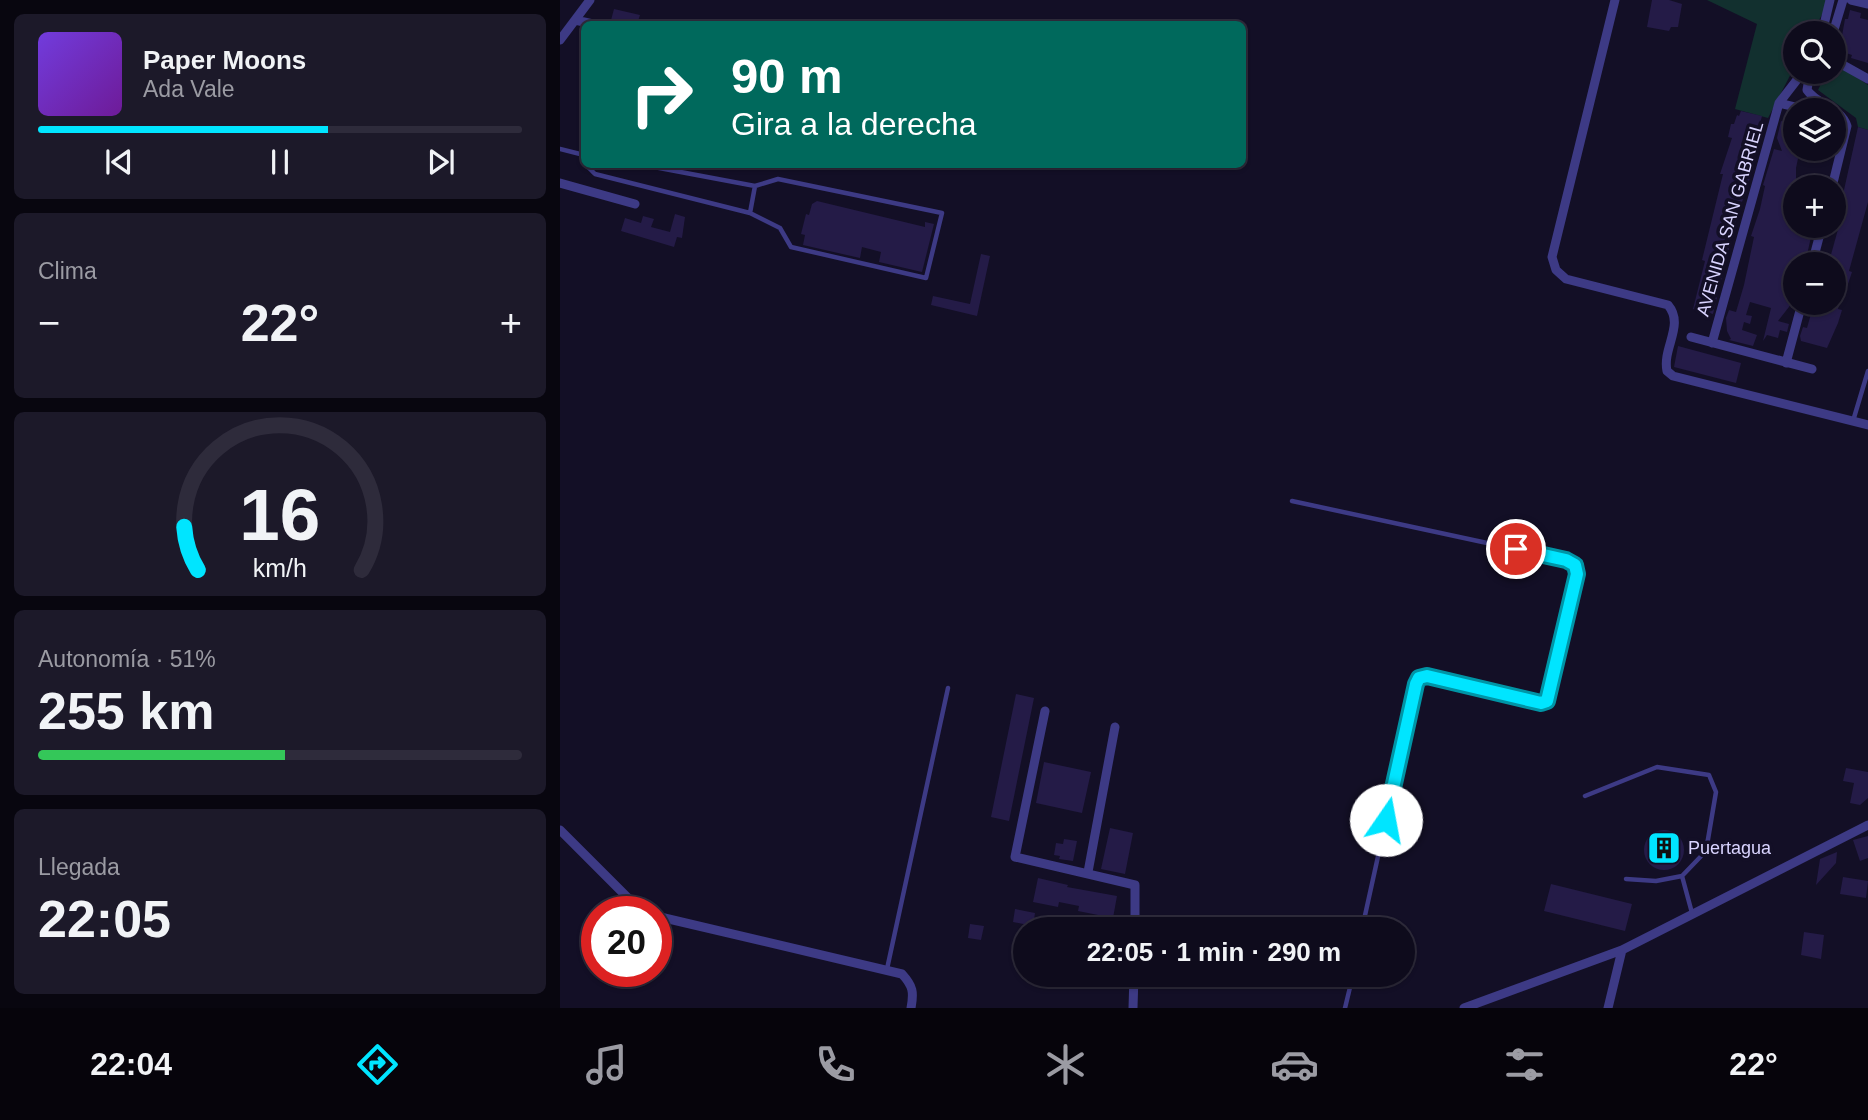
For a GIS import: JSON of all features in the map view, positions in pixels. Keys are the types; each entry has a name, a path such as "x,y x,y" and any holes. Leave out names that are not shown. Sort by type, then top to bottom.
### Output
{"street":[{"path":"560,40 590,0"},
{"path":"1615,0 1552,257 1556,270 1566,279 1668,305 1675,313 1676,322 1665,363 1667,371 1673,376 1868,425"},
{"path":"1825,21 1830,0"},
{"path":"1837,21 1843,0"},
{"path":"1852,0 1868,4"},
{"path":"575,20 581,21"},
{"path":"1846,67 1868,79"},
{"path":"1783,104 1779,103 1794,84"},
{"name":"AVENIDA SAN GABRIEL","path":"1712,343 1779,103"},
{"path":"560,183 635,204"},
{"path":"1786,363 1799,315"},
{"name":"AVENIDA SAN GABRIEL","path":"1691,337 1812,369"},
{"path":"1045,711 1015,857 1135,885 1135,917"},
{"path":"1088,872 1115,727"},
{"path":"1464,1008 1622,950 1868,825"},
{"path":"560,830 626,896"},
{"path":"672,920 902,974 911,984 914,994 911,1008"},
{"path":"1608,1008 1622,950"},
{"path":"1133,1008 1134,987"}],"lane":[{"path":"560,149 581,154"},
{"path":"575,153 581,160"},
{"path":"589,168 596,174 750,213 780,228 791,247 926,278 942,213 778,178 755,186 659,168"},
{"path":"750,213 755,186"},
{"path":"1853,422 1868,371"},
{"path":"1292,501 1566,560 1575,565 1577,574 1547,701 1541,703 1427,676 1419,678 1366,917"},
{"path":"886,970 948,688"},
{"path":"1585,796 1657,767 1709,775 1716,792 1706,851 1682,876 1656,881 1626,879"},
{"path":"1682,876 1692,914"},
{"path":"1345,1008 1350,987"}],"green space":[{"path":"1707,0 1830,0 1819,21 1783,21 1783,84 1786,84 1768,118 1735,109 1757,24"},
{"path":"1846,70 1868,85 1868,130 1858,127 1856,118 1846,111 1846,98 1829,98 1818,90 1821,84 1846,84"}],"building":[{"path":"1652,0 1669,0 1682,4 1678,27 1671,27 1669,31 1647,27"},
{"path":"614,9 640,15 638,21 611,21"},
{"path":"1850,10 1861,13 1860,18 1868,20 1868,63 1851,58 1852,55 1846,53 1845,21 1848,19"},
{"path":"1741,111 1762,116 1749,167 1753,169 1736,220 1713,314 1693,309 1723,174 1720,174 1732,138 1728,137 1731,124 1734,124"},
{"path":"1783,121 1783,161 1797,161 1796,175 1783,175 1783,238 1811,238 1808,252 1783,252 1783,315 1778,321 1789,324 1787,332 1780,330 1778,338 1767,335 1763,341 1771,308 1750,302 1746,315 1752,316 1750,324 1744,322 1742,330 1757,335 1753,346 1729,340 1731,339 1726,318 1729,310 1736,312 1744,285 1754,237 1751,236 1774,149 1782,151 1777,138"},
{"path":"1858,127 1868,130 1868,202 1846,290 1846,252 1832,252 1836,238 1846,238 1846,181"},
{"path":"817,201 925,227 925,222 934,224 922,272 879,262 881,252 862,247 860,258 803,245 805,235 801,234 806,214 809,215 812,204"},
{"path":"675,214 685,217 682,238 677,237 674,247 621,231 625,218 641,223 643,216 654,219 651,227 670,232"},
{"path":"981,254 990,256 977,316 931,305 933,296 970,304"},
{"path":"1811,315 1840,315 1827,348 1801,341 1803,327 1807,328"},
{"path":"1678,346 1741,363 1736,383 1674,367"},
{"path":"1016,694 1034,698 1009,821 991,817"},
{"path":"1044,762 1091,772 1082,813 1036,803"},
{"path":"1846,768 1868,772 1868,798 1860,805 1850,803 1854,783 1843,781"},
{"path":"1110,828 1133,833 1125,874 1101,869"},
{"name":"Puertagua","path":"1664,830 1672,831 1678,836 1683,842 1683,858 1678,864 1672,869 1664,870 1656,869 1650,864 1645,858 1644,850 1645,842 1650,836 1656,831"},
{"path":"1868,836 1868,858 1860,861 1853,840"},
{"path":"1064,839 1077,841 1073,861 1059,859 1060,856 1054,855 1056,843 1063,844"},
{"path":"1837,852 1836,863 1816,885 1820,859"},
{"path":"1843,877 1868,881 1866,898 1840,894"},
{"path":"1038,878 1068,885 1067,887 1117,896 1113,917 1078,911 1079,906 1059,902 1058,907 1033,902"},
{"path":"1551,884 1632,904 1625,931 1544,911"},
{"path":"1015,909 1035,913 1034,917 1014,917"},
{"path":"970,924 984,926 981,940 968,938"},
{"path":"1804,932 1824,935 1821,959 1801,955"}],"place":[{"name":"Puertagua","path":"1664,848"}],"route":[{"path":"1386,820 1419,678 1427,676 1541,703 1547,701 1551,693 1577,574 1575,565 1566,560 1516,549"}]}
